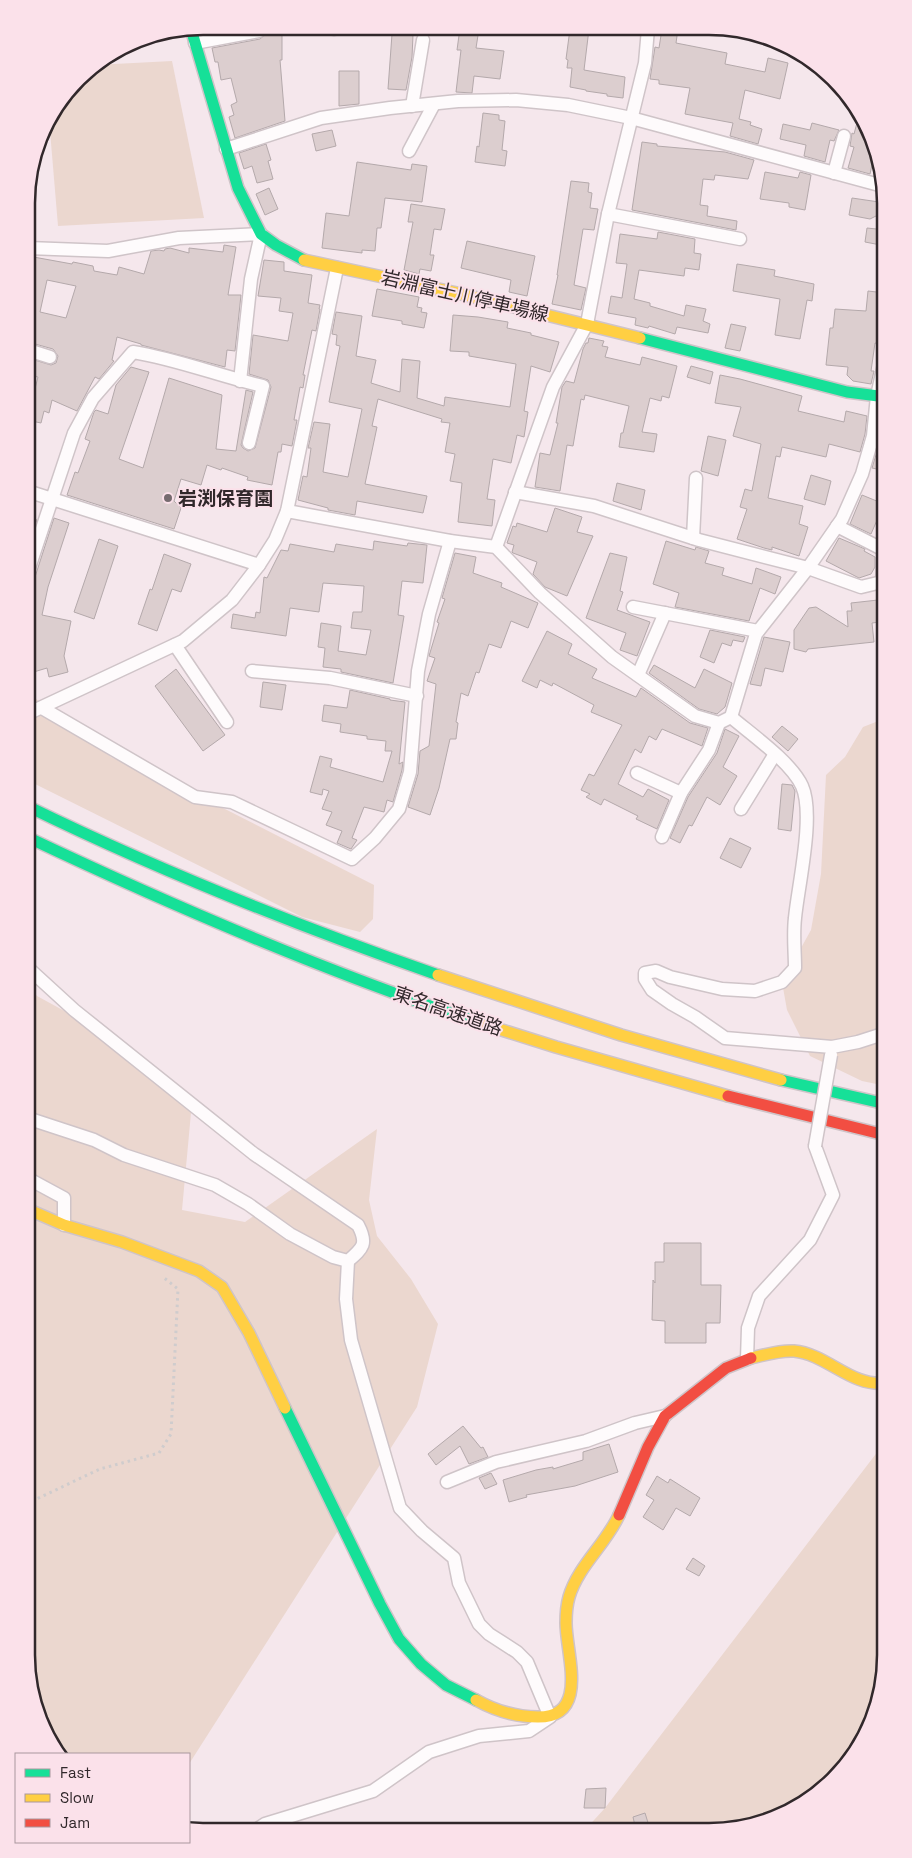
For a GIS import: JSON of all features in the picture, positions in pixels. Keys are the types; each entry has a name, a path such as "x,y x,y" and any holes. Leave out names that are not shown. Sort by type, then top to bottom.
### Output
{"main road":[{"name":"岩淵富士川停車場線","path":"193,35 238,188 261,234 276,245 302,258 337,268 457,293 587,324 847,392 877,396"},
{"name":"東名高速道路","path":"35,810 173,874 267,912 517,1004 667,1050 782,1080 877,1102"},
{"name":"東名高速道路","path":"35,841 162,901 272,947 488,1026 623,1068 814,1119 877,1133"},
{"path":"35,1212 64,1225 122,1242 199,1271 222,1287 249,1333 380,1604 399,1639 421,1664 446,1685 481,1702 522,1716 550,1717 566,1706 571,1688 572,1665 566,1624 569,1597 577,1579 614,1526 648,1447 665,1416 726,1368 747,1359 775,1352 794,1352 819,1358 858,1380 877,1384"}],"street":[{"path":"195,43 238,35"},
{"path":"496,547 553,387 587,324 608,214 645,63 647,35"},
{"path":"412,106 423,40"},
{"path":"226,149 321,118 412,106 516,100 568,105 631,118 876,184"},
{"path":"409,151 434,104"},
{"path":"834,173 844,136"},
{"path":"608,214 740,239"},
{"path":"35,248 108,251 179,238 261,234 251,279 240,381"},
{"path":"35,711 184,641 232,600 259,565 275,540 287,511 337,268"},
{"path":"35,352 50,357"},
{"path":"35,551 74,433 93,398 133,352 162,356 240,381 264,386 249,443"},
{"path":"662,837 681,792 709,750 725,720 758,631 808,568 842,519 862,474 877,419"},
{"path":"693,538 696,478"},
{"path":"515,492 594,506 693,538 808,568 861,587 877,584"},
{"path":"35,493 259,565"},
{"path":"287,511 450,541 496,547 540,593 612,657 695,716 725,720 775,754 802,786 806,810 804,848 795,920 795,968 782,982 755,991 722,989 670,977 656,971 644,973 645,979 652,990 726,1038 832,1051 877,1036"},
{"path":"837,526 877,546"},
{"path":"42,708 195,797 232,802 352,859 375,838 399,809 410,772 418,671 429,614 450,541"},
{"path":"633,607 758,631"},
{"path":"638,675 665,613"},
{"path":"175,645 227,722"},
{"path":"252,671 330,678 416,696"},
{"path":"741,810 775,754"},
{"path":"637,773 681,792"},
{"path":"35,974 74,1010 254,1154 358,1225 364,1236 362,1248 348,1261 346,1299 351,1340 400,1508 422,1531 454,1558 459,1584 479,1624 489,1634 517,1652 527,1662 550,1717 529,1731 479,1736 429,1752 372,1791 276,1823"},
{"path":"747,1359 748,1328 759,1296 810,1240 833,1195 815,1146 832,1051"},
{"path":"35,1121 94,1140 124,1155 215,1185 248,1204 290,1234 333,1257 348,1261"},
{"path":"35,1182 64,1198 64,1225"},
{"path":"447,1482 496,1462 586,1441 635,1423 665,1416"}],"path":[{"path":"35,1500 100,1468 159,1454 171,1434 178,1289 157,1272"}],"shaded area":[{"path":"172,61 204,218 58,226 50,133 70,101 84,84 110,64"},
{"path":"35,699 111,757 227,810 374,885 373,919 360,932 302,917 35,784"},
{"path":"877,722 877,1084 862,1081 810,1056 787,1010 782,982 811,930 821,874 826,775 845,757 863,727"},
{"path":"35,993 81,1020 174,1082 191,1113 182,1210 245,1222 377,1129 369,1200 377,1236 411,1279 438,1324 417,1407 190,1762 190,1753 67,1753 52,1729 44,1709 36,1677 35,1655"},
{"path":"877,1452 877,1666 868,1709 860,1729 849,1748 828,1774 793,1800 763,1814 741,1820 720,1823 591,1823 605,1808"}],"building":[{"path":"265,35 282,35 282,60 280,60 285,121 235,138 229,117 234,115 231,105 237,102 231,78 221,80 218,62 215,62 212,48 260,39"},
{"path":"392,35 413,35 412,57 406,90 388,89"},
{"path":"459,35 478,35 476,48 504,51 500,79 474,76 472,93 456,92 461,50 457,50"},
{"path":"569,35 588,35 584,70 625,77 623,98 570,87 572,68 567,68 568,60 566,59"},
{"path":"661,35 677,35 676,43 727,53 725,64 765,72 768,58 788,63 780,99 745,90 739,119 751,122 750,125 762,129 758,144 730,136 733,123 685,114 690,88 659,84 659,80 650,79 655,47 659,48"},
{"path":"339,71 359,71 359,104 339,106"},
{"path":"483,113 499,115 499,120 505,121 502,150 507,151 505,166 475,162 477,146 479,147"},
{"path":"812,123 839,130 834,141 830,140 825,162 804,156 806,145 780,139 783,124 810,130"},
{"path":"857,123 872,164 870,174 848,168 854,147 850,146 852,133 854,134"},
{"path":"332,130 336,146 316,151 312,134"},
{"path":"642,142 657,144 657,146 725,152 754,160 748,179 715,175 714,180 703,179 700,205 708,206 707,216 737,221 736,230 632,210"},
{"path":"266,144 271,160 268,161 273,179 257,183 252,166 244,169 239,153"},
{"path":"357,162 411,170 412,164 427,166 422,202 385,198 381,228 377,228 375,251 362,250 362,253 322,248 326,213 349,216"},
{"path":"765,172 798,178 800,172 811,175 805,210 789,207 789,203 760,199"},
{"path":"571,181 589,183 588,192 592,193 590,208 598,209 594,230 583,229 574,285 586,288 581,310 552,304 558,275"},
{"path":"269,188 278,209 265,215 256,194"},
{"path":"852,198 877,202 877,216 870,219 849,215"},
{"path":"411,204 445,209 441,230 434,229 430,255 434,255 431,271 420,269 419,274 404,270 413,222 408,222"},
{"path":"867,228 877,229 877,244 865,242"},
{"path":"658,232 695,239 694,253 701,254 699,270 685,268 684,276 639,270 634,299 684,316 686,305 706,309 703,321 710,324 708,333 677,327 675,334 649,326 648,328 635,325 636,318 608,313 611,296 622,298 627,264 616,263 620,234 657,239"},
{"path":"467,241 535,256 527,296 509,292 511,280 461,268"},
{"path":"224,245 236,247 228,295 241,295 235,351 227,350 225,367 117,337 112,360 114,361 99,379 95,377 77,411 52,400 49,413 44,411 41,423 35,422 35,389 38,377 35,376 35,360 51,365 56,363 58,356 53,349 35,344 35,257 93,266 94,271 117,275 119,267 144,274 151,251 164,251 170,248 189,253 189,248 223,252","holes":["47,280 76,286 66,318 40,312"]},
{"path":"264,260 284,262 284,271 312,275 308,303 320,305 316,331 312,330 303,375 305,375 303,388 300,387 294,420 297,420 292,446 282,444 281,452 278,452 272,485 247,480 248,477 207,465 201,485 181,479 174,501 181,508 174,529 67,495 75,472 78,473 90,441 85,439 94,412 96,410 108,414 116,385 131,367 149,372 119,459 143,468 169,378 222,395 216,449 236,451 246,390 253,392 241,445 248,451 255,448 271,387 268,380 249,374 253,335 288,341 293,313 279,311 281,298 258,296"},
{"path":"737,264 775,270 774,276 814,284 812,301 807,300 800,339 775,335 780,299 733,291"},
{"path":"377,289 419,297 417,307 422,308 421,312 427,313 424,328 402,324 402,321 372,316"},
{"path":"868,291 877,292 877,343 875,343 871,371 874,371 871,384 853,381 847,375 848,367 826,365 830,328 833,328 835,309 866,311"},
{"path":"336,312 362,316 356,356 376,360 371,383 400,392 402,359 420,361 417,398 444,406 445,397 510,407 516,364 469,356 469,352 450,351 453,315 508,322 507,328 559,342 550,372 531,366 524,411 528,412 524,437 517,435 511,463 493,459 487,499 495,500 492,526 458,522 462,483 450,481 455,454 445,452 450,423 441,422 442,419 378,399 372,426 377,427 365,484 427,496 423,513 357,501 355,515 328,510 328,508 298,500 303,476 307,477 311,448 308,448 314,422 330,424 323,472 348,477 362,409 329,402 340,346 336,345 337,335 332,334"},
{"path":"731,324 746,327 740,351 725,348"},
{"path":"589,338 604,341 602,346 608,347 605,357 640,365 642,357 677,366 669,398 662,396 661,401 650,398 642,432 657,434 654,452 619,447 629,406 585,395 584,400 581,399 573,446 567,445 560,491 535,487 540,453 550,455 558,423 556,423 562,387 566,381 574,383 583,349 586,343 588,343"},
{"path":"691,366 713,372 710,384 687,377"},
{"path":"720,375 802,396 798,411 844,422 846,411 867,416 860,452 829,444 826,457 782,447 780,457 776,456 768,498 803,506 799,524 808,527 799,556 772,547 772,550 764,548 737,539 747,509 740,507 745,489 752,491 761,444 733,436 741,407 715,403"},
{"path":"708,436 726,440 718,476 701,471"},
{"path":"877,451 877,469 872,468"},
{"path":"811,475 831,481 825,505 804,499"},
{"path":"617,483 645,490 641,510 613,501"},
{"path":"862,495 877,501 877,520 871,534 850,524"},
{"path":"555,508 582,517 577,532 593,536 567,596 545,587 533,574 537,562 513,553 514,545 507,543 513,526 516,527 517,523 547,532"},
{"path":"54,518 69,523 48,587 42,615 71,621 64,656 68,672 49,677 47,668 35,672 35,577"},
{"path":"839,538 865,549 864,551 875,557 875,567 871,574 859,578 826,561"},
{"path":"99,539 118,546 94,619 74,612"},
{"path":"374,541 407,546 408,543 427,545 423,583 402,581 398,615 404,616 393,683 341,672 341,669 323,667 325,648 318,647 321,623 341,626 338,651 366,655 371,630 351,628 353,612 362,612 364,586 323,583 319,612 290,608 286,636 231,628 233,614 255,618 256,612 260,613 264,577 267,578 281,550 288,551 290,544 334,552 336,544 373,550"},
{"path":"666,541 695,550 696,547 709,551 705,563 724,568 722,575 752,584 756,568 781,577 775,594 760,588 749,621 675,607 679,593 653,584"},
{"path":"455,553 476,557 473,573 502,583 501,587 538,603 528,628 511,621 501,648 489,644 479,673 476,672 468,696 461,693 456,722 458,723 456,739 450,739 439,788 430,815 408,807 418,774 420,751 429,746 436,684 427,681 435,658 429,656 439,623 437,622 445,599 442,598"},
{"path":"610,553 627,557 620,591 623,592 617,610 650,622 637,656 620,650 626,633 586,618"},
{"path":"164,554 191,564 181,592 172,589 157,631 138,624"},
{"path":"877,600 877,622 872,623 874,642 808,649 806,652 794,649 794,630 809,608 816,607 848,627 847,611 852,611 851,603"},
{"path":"710,630 745,637 743,642 733,640 731,646 722,643 714,663 700,657"},
{"path":"547,631 572,644 568,654 597,669 592,678 636,697 641,688 690,723 708,728 702,746 662,729 656,740 649,736 641,753 635,749 618,784 643,797 648,789 669,800 657,829 636,819 638,816 604,799 601,805 586,797 590,794 581,790 589,774 594,776 622,725 591,712 594,705 553,683 552,686 540,680 537,688 522,681"},
{"path":"764,637 790,642 783,672 765,668 761,686 750,684"},
{"path":"654,665 695,688 704,669 732,683 725,707 717,714 699,709 649,673"},
{"path":"176,669 225,735 203,751 155,686"},
{"path":"263,682 286,685 282,710 260,707"},
{"path":"350,690 405,702 399,764 403,762 393,802 387,800 384,812 364,807 352,838 357,840 351,849 337,843 342,831 326,825 332,812 322,809 329,791 323,789 322,795 310,792 320,756 332,759 330,767 383,782 392,751 385,751 386,741 367,739 367,736 340,732 341,724 322,721 324,705 347,708"},
{"path":"782,726 798,739 788,751 772,737"},
{"path":"725,729 739,736 723,767 737,776 720,805 707,797 692,826 689,825 680,843 670,838 688,797 717,753"},
{"path":"782,784 792,785 795,791 791,831 778,829"},
{"path":"730,838 751,848 741,868 720,858"},
{"path":"664,1243 701,1243 701,1285 721,1285 720,1323 706,1323 706,1343 665,1343 665,1321 652,1320 655,1262 664,1262"},
{"path":"463,1426 481,1448 483,1447 488,1457 469,1464 460,1446 436,1465 428,1454"},
{"path":"609,1444 618,1472 575,1486 526,1495 527,1497 509,1502 503,1480 536,1470 553,1467 553,1469 583,1460 583,1452"},
{"path":"491,1473 497,1484 485,1489 479,1478"},
{"path":"657,1476 668,1483 670,1479 700,1498 690,1516 676,1508 663,1530 643,1517 654,1500 646,1495"},
{"path":"693,1558 705,1566 699,1576 686,1569"},
{"path":"606,1788 605,1808 584,1808 586,1789"},
{"path":"645,1813 648,1823 634,1823 633,1817"}],"traffic: fast":[{"path":"193,35 238,188 261,234 276,245 304,260"},
{"path":"640,338 847,392 877,396"},
{"path":"35,810 128,853 230,896 333,937 438,975"},
{"path":"35,841 253,938 369,984 486,1025"},
{"path":"781,1080 877,1102"},
{"path":"285,1408 380,1604 399,1639 421,1664 446,1685 476,1700"}],"traffic: slow":[{"path":"304,260 457,293 640,338"},
{"path":"438,975 621,1035 781,1080"},
{"path":"486,1025 728,1096"},
{"path":"35,1212 64,1225 122,1242 199,1271 222,1287 249,1333 285,1408"},
{"path":"751,1358 777,1352 794,1351 806,1353 861,1380 877,1383"},
{"path":"476,1700 490,1707 530,1717 554,1714 564,1707 570,1695 572,1682 566,1623 569,1597 585,1565 607,1536 619,1515"}],"traffic: jam":[{"path":"728,1096 877,1133"},
{"path":"619,1515 648,1447 665,1416 726,1368 751,1358"}],"place":[{"name":"岩渕保育園","path":"168,498"}]}
